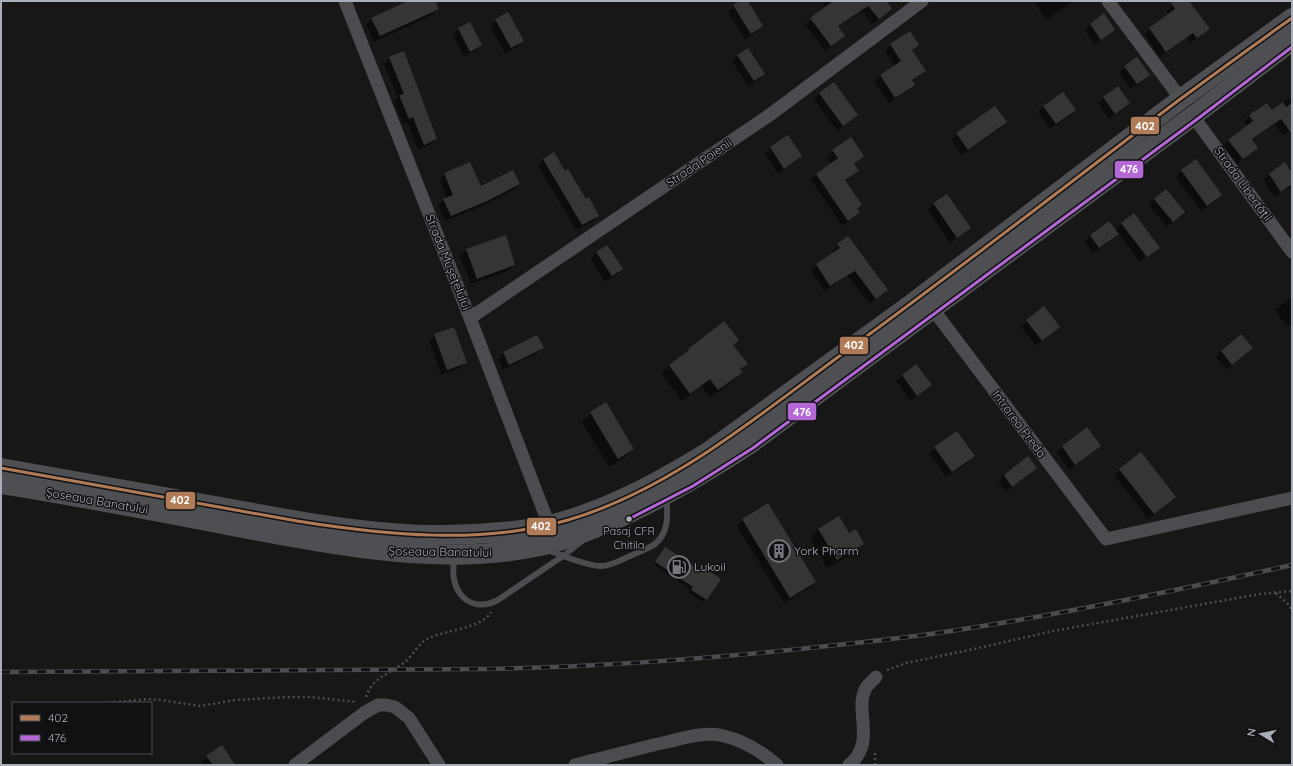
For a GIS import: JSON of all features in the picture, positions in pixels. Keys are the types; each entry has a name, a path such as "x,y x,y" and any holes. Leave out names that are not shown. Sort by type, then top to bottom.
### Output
{"main road":[{"name":"Șoseaua Banatului","path":"36,482 292,520 382,532 430,535 493,533 549,525 596,510 624,498 685,466 708,452 910,305 1181,99 1292,18"},
{"name":"Șoseaua Banatului","path":"36,482 288,536 348,546 406,553 461,550 499,553 537,547 566,539 627,515 666,496 714,468 750,444 1193,116 1292,40"},
{"path":"1,468 36,482"},
{"path":"1,484 36,482"}],"street":[{"name":"Strada Mușețelului","path":"345,1 470,318 549,525"},
{"name":"Strada Poienii","path":"470,318 771,114 922,1"},
{"path":"1108,1 1181,99"},
{"name":"Strada Libertății","path":"1193,116 1292,252"},
{"name":"Intrarea Preda","path":"932,308 1106,539 1292,498"},
{"path":"849,765 854,761 861,750 864,734 864,697 867,687 876,677"},
{"path":"295,765 364,713 378,705 386,704 395,707 409,718 439,765"},
{"path":"575,765 639,748 700,735 723,735 742,742 761,752 777,765"}],"lane":[{"path":"537,547 592,565 601,566 617,562 654,544 660,539 666,526 666,496"},
{"path":"480,540 524,535 549,525"},
{"path":"461,550 454,559 453,573 457,588 463,597 471,603 488,605 498,600 563,556 602,525"}],"path":[{"path":"876,677 885,670 900,665 1053,631 1260,594 1292,591"},
{"path":"1276,592 1292,610"},
{"path":"363,703 372,685 391,670 406,662 426,639 482,621 489,616 498,600"},
{"path":"119,702 148,699 200,706 236,700 311,697 378,705"}],"building":[{"path":"408,1 435,1 439,9 380,36 371,18"},
{"path":"740,1 748,1 763,26 751,34 733,5"},
{"path":"833,1 886,1 892,9 879,19 868,6 838,26 845,36 831,46 810,18"},
{"path":"1170,1 1189,1 1210,29 1197,38 1193,33 1166,52 1149,28 1175,9"},
{"path":"508,12 524,41 511,48 495,19"},
{"path":"1104,13 1115,30 1101,40 1090,24"},
{"path":"470,22 482,45 470,52 458,28"},
{"path":"910,31 919,45 912,50 926,71 912,80 915,85 895,98 880,75 901,61 890,44"},
{"path":"748,48 765,74 754,81 737,55"},
{"path":"404,51 437,139 424,145 413,117 409,119 399,95 404,94 389,57"},
{"path":"1137,57 1150,75 1137,84 1124,66"},
{"path":"834,82 858,115 843,126 819,93"},
{"path":"1118,86 1130,103 1115,114 1103,97"},
{"path":"1063,92 1076,110 1056,124 1043,106"},
{"path":"1283,102 1286,107 1292,103 1292,134 1281,119 1252,139 1258,148 1243,159 1228,140 1253,121 1249,115 1267,103 1272,110"},
{"path":"995,106 1007,122 968,150 956,133"},
{"path":"788,135 802,156 784,169 770,147"},
{"path":"851,137 864,156 854,164 859,171 845,180 862,205 857,209 860,212 848,221 816,174 838,158 832,150"},
{"path":"554,152 565,171 568,169 586,199 589,197 599,216 582,225 543,159"},
{"path":"1196,159 1222,195 1207,206 1181,170"},
{"path":"470,162 481,186 513,170 520,184 487,201 451,216 443,199 453,195 444,173"},
{"path":"1285,162 1292,173 1292,184 1281,192 1269,174"},
{"path":"1166,189 1185,212 1173,222 1154,199"},
{"path":"947,194 971,228 957,238 933,203"},
{"path":"1134,213 1160,248 1147,257 1121,223"},
{"path":"1109,221 1119,234 1099,248 1090,235"},
{"path":"506,235 515,265 477,279 466,249"},
{"path":"848,236 888,290 876,299 855,271 830,286 816,264 840,248 837,244"},
{"path":"607,245 623,269 612,276 596,252"},
{"path":"1044,306 1060,327 1042,341 1026,320"},
{"path":"724,321 739,340 733,345 748,364 740,369 743,372 718,390 710,379 690,394 669,365"},
{"path":"454,327 467,363 447,370 434,334"},
{"path":"1241,334 1253,348 1232,365 1221,351"},
{"path":"537,335 544,348 509,365 503,352"},
{"path":"916,364 932,385 917,396 902,375"},
{"path":"606,402 634,449 618,459 590,412"},
{"path":"1087,427 1101,446 1075,465 1062,446"},
{"path":"957,431 975,456 952,472 934,447"},
{"path":"1141,452 1176,497 1154,514 1119,469"},
{"path":"1028,456 1037,468 1012,487 1004,475"},
{"name":"York Pharm","path":"768,503 816,582 790,598 742,519"},
{"path":"839,516 849,533 856,529 864,544 837,560 818,529"},
{"name":"Lukoil","path":"665,547 703,572 705,568 721,579 707,600 691,590 693,587 655,562"},
{"path":"222,745 235,765 213,765 206,756"}],"railway":[{"path":"1,672 486,669 618,664 705,658 894,639 994,624 1122,601 1292,565"}],"transit line":[{"name":"402","path":"1,468 297,521 399,533 433,535 502,533 535,528 568,520 606,507 643,490 678,470 747,424 929,290 1179,100 1292,18"},
{"name":"476","path":"629,519 693,486 753,448 1196,120 1292,47"}],"place":[{"name":"Pasaj CFR Chitila","path":"629,519"},
{"name":"York Pharm","path":"779,551"},
{"name":"Lukoil","path":"679,567"}]}
